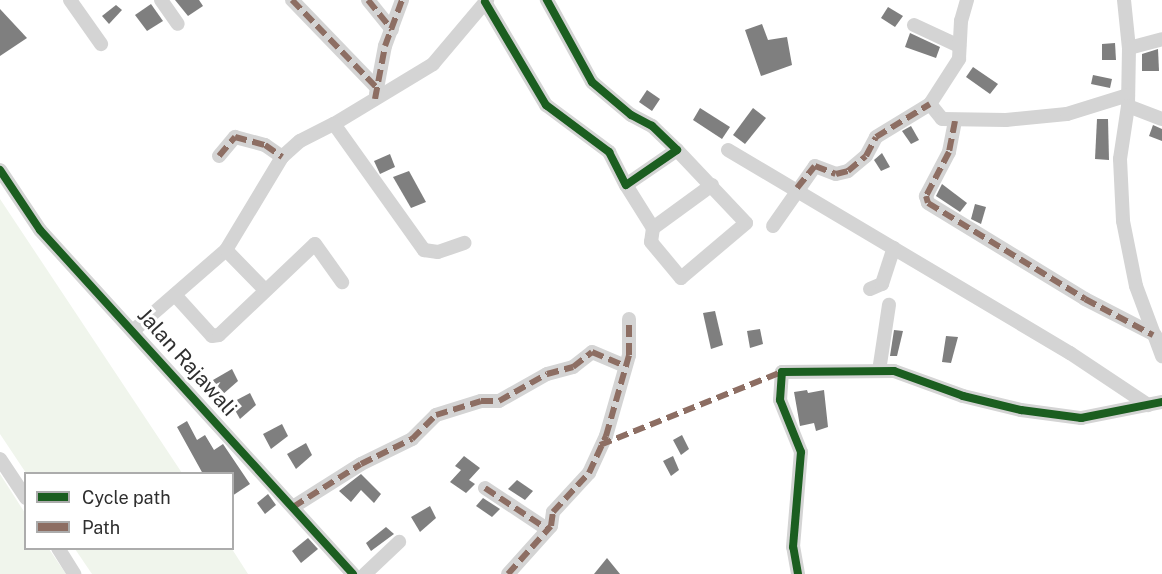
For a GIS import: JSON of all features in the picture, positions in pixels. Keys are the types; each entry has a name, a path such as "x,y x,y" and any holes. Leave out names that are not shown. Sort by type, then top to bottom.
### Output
{"street":[{"path":"70,0 101,44"},
{"path":"161,0 178,24"},
{"path":"292,0 376,94"},
{"path":"368,0 392,30"},
{"path":"376,94 402,0"},
{"path":"134,330 226,249 282,158 300,141 334,124 376,94 433,64 486,1 546,105 609,152 626,185 653,228 651,242 681,278 746,224 712,185 652,126 630,115 592,82 547,0"},
{"path":"773,226 797,188 815,166 836,174 848,171 866,156 876,137 930,104 959,59 967,0"},
{"path":"1124,0 1129,48 1128,100 1120,159 1123,220 1136,286 1158,334 1162,356"},
{"path":"914,25 959,46"},
{"path":"1129,48 1162,39"},
{"path":"930,104 942,119 955,121 1067,114 1128,100 1162,119"},
{"path":"955,121 949,152 926,196 928,203 1085,299 1158,334"},
{"path":"334,124 420,246 438,252 464,243"},
{"path":"219,156 235,137 265,145 282,158"},
{"path":"626,185 677,150"},
{"path":"728,150 797,188 1070,353 1148,405"},
{"name":"Jalan Rajawali","path":"0,170 40,230 134,330 353,574"},
{"path":"653,228 712,185"},
{"path":"175,295 212,336 219,335 264,289 315,244 342,282"},
{"path":"870,289 882,284 894,248"},
{"path":"226,249 264,289"},
{"path":"879,371 889,305"},
{"path":"508,574 547,529 553,512 589,474 606,436 623,364 629,356 629,319"},
{"path":"292,507 362,464 412,439 436,415 481,401 499,401 547,374 573,367 592,352 623,364"},
{"path":"798,574 793,547 801,452 780,400 782,372 894,371 963,396 1031,411 1081,418 1162,402"},
{"path":"0,459 24,495"},
{"path":"484,488 547,529"},
{"path":"365,574 399,542"},
{"path":"59,550 74,574"}],"shaded area":[{"path":"0,199 181,472 25,472 0,434"},
{"path":"0,474 24,511 24,550 50,550 66,574 0,574"},
{"path":"76,550 233,550 248,574 92,574"}],"building":[{"path":"175,0 199,0 203,6 188,16"},
{"path":"151,4 163,21 147,31 135,15"},
{"path":"116,5 122,10 109,24 102,16"},
{"path":"888,7 903,16 895,27 881,18"},
{"path":"0,9 27,38 0,56"},
{"path":"762,24 768,40 787,37 792,65 761,76 745,30"},
{"path":"910,33 940,47 936,58 905,47"},
{"path":"1115,43 1116,60 1102,60 1102,44"},
{"path":"1158,49 1159,71 1142,71 1142,54"},
{"path":"973,67 998,84 990,94 966,77"},
{"path":"1093,75 1112,79 1110,88 1091,84"},
{"path":"647,90 660,99 652,111 639,102"},
{"path":"700,108 730,127 722,139 693,120"},
{"path":"753,108 766,118 745,144 733,135"},
{"path":"1097,119 1108,119 1109,160 1095,159"},
{"path":"1153,125 1162,129 1162,141 1149,136"},
{"path":"911,126 919,140 911,144 902,131"},
{"path":"882,153 890,167 881,171 874,160"},
{"path":"390,154 395,167 380,174 374,161"},
{"path":"409,171 426,202 411,208 393,177"},
{"path":"942,184 967,203 960,212 936,196"},
{"path":"975,204 986,207 981,224 971,219"},
{"path":"715,311 723,345 711,349 703,313"},
{"path":"760,329 763,344 750,348 747,331"},
{"path":"894,330 903,331 897,356 890,356"},
{"path":"946,336 958,337 951,363 942,362"},
{"path":"232,369 238,381 222,395 213,380"},
{"path":"807,390 808,393 824,390 828,427 816,431 814,423 800,426 794,392"},
{"path":"250,393 256,405 240,419 231,403"},
{"path":"187,421 197,440 205,435 214,450 223,444 250,484 234,495 234,472 202,472 177,427"},
{"path":"282,424 288,436 271,449 263,434"},
{"path":"682,435 689,449 681,455 673,440"},
{"path":"306,443 312,455 296,469 287,454"},
{"path":"464,456 480,468 469,480 475,484 466,493 450,482 461,470 455,466"},
{"path":"673,456 679,470 671,476 663,461"},
{"path":"361,474 381,494 374,503 361,490 351,502 339,491"},
{"path":"517,480 533,491 525,500 508,489"},
{"path":"268,494 276,505 265,514 257,503"},
{"path":"483,498 500,509 492,517 476,506"},
{"path":"430,506 436,518 420,532 411,517"},
{"path":"386,527 394,534 371,551 366,543"},
{"path":"308,538 318,549 301,563 292,551"},
{"path":"607,558 620,574 594,574"}],"marked path":[{"path":"292,0 377,88"},
{"path":"368,0 392,30"},
{"path":"375,99 385,46 402,0"},
{"path":"797,188 815,166 836,174 848,171 866,156 876,137 930,104"},
{"path":"955,121 949,152 926,196 928,203 1085,299 1153,335"},
{"path":"219,156 235,137 265,145 282,157"},
{"path":"508,574 551,526 553,512 589,473 606,436 629,355 629,319"},
{"path":"293,507 361,464 412,439 436,415 481,401 499,401 547,374 573,367 592,352 623,365"},
{"path":"600,445 782,372 782,376"},
{"path":"485,488 547,529"}],"cycle path":[{"path":"485,2 546,105 609,152 626,185 677,150 652,126 631,115 592,82 547,0"},
{"path":"0,170 40,230 353,574"},
{"path":"798,574 793,547 801,452 780,400 782,372 894,371 963,396 1021,410 1081,418 1162,402"}]}
